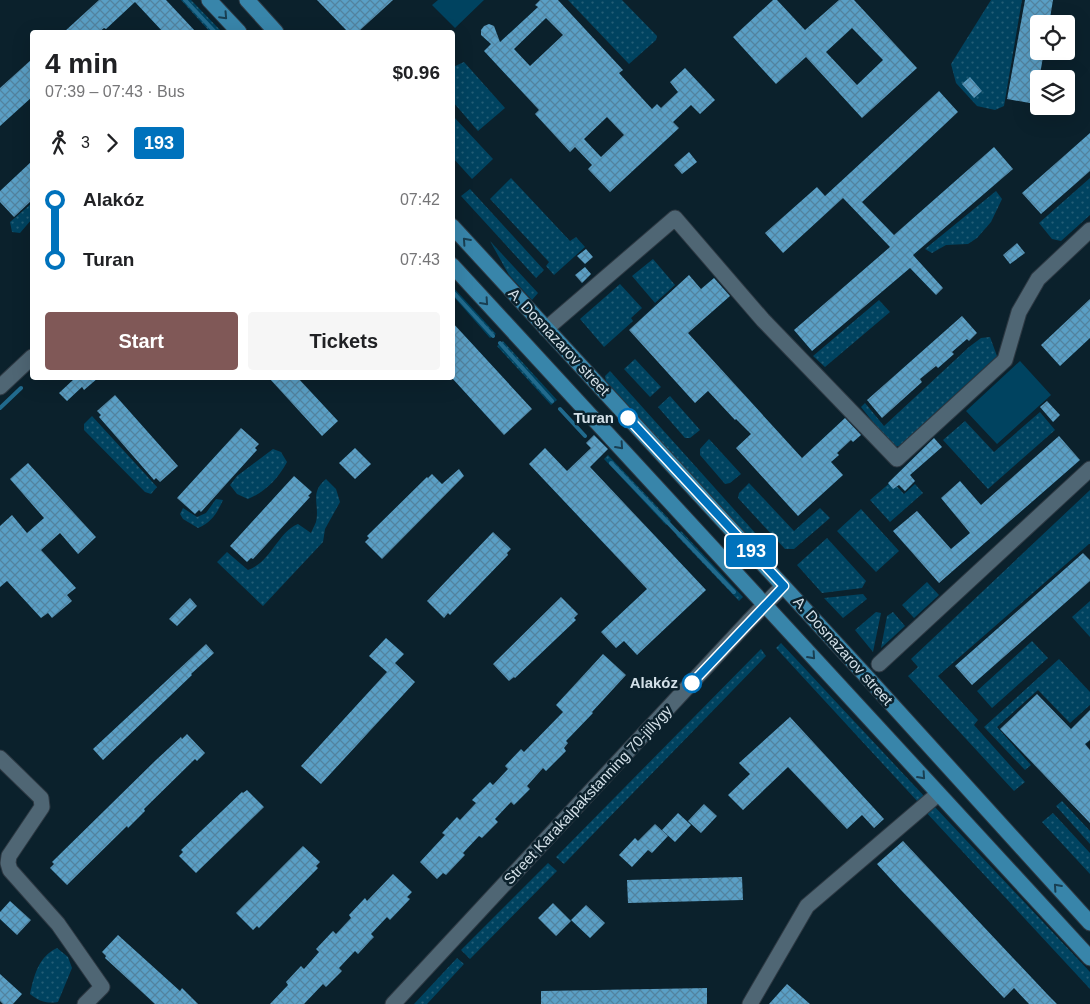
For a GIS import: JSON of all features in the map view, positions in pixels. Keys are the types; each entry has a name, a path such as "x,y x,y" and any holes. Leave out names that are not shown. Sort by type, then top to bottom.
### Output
{"main road":[{"path":"209,0 237,30"},
{"path":"247,0 274,30"},
{"name":"A. Dosnazarov street","path":"455,229 784,586 1090,924"},
{"name":"A. Dosnazarov street","path":"455,269 1090,958"},
{"path":"747,586 753,587 759,584 763,580 767,568"},
{"path":"794,636 792,627 794,622 803,616 810,616"}],"street":[{"path":"546,329 675,218 764,320 897,459 1005,360 1020,312 1038,279 1090,230"},
{"path":"0,387 30,359"},
{"path":"879,664 1090,469"},
{"name":"Street Karakalpakstanning 70-jillygy","path":"394,1004 764,605 784,586"},
{"path":"0,758 41,798 42,808 9,856 10,870 58,924 102,987 85,1004"},
{"path":"750,1004 806,906 938,794"}],"shaded area":[{"path":"181,0 191,0 220,30 208,30"},
{"path":"438,0 484,0 455,28 432,5"},
{"path":"568,0 622,0 657,36 656,40 629,64"},
{"path":"991,0 1022,0 1004,106 995,110 977,106 956,83 951,64"},
{"path":"464,62 505,108 478,131 455,104 455,66"},
{"path":"455,118 493,159 472,179 455,160"},
{"path":"511,178 570,241 576,237 585,247 554,275 546,266 549,262 490,199"},
{"path":"1090,178 1090,215 1061,241 1052,239 1039,223"},
{"path":"470,189 544,270 536,278 461,196"},
{"path":"996,191 1002,199 991,222 977,238 968,244 946,245 932,253 925,249"},
{"path":"30,205 30,221 20,233 12,232 10,222"},
{"path":"490,241 538,293 532,300 509,275"},
{"path":"653,259 675,285 655,303 632,276"},
{"path":"620,284 642,308 631,318 633,321 604,347 580,319"},
{"path":"455,289 496,334 490,338 455,298"},
{"path":"879,300 890,312 825,367 813,356"},
{"path":"990,337 997,356 899,446 893,447 861,407 865,403 884,426 969,347 981,338"},
{"path":"503,341 557,400 551,405 497,346"},
{"path":"635,359 661,387 650,397 624,369"},
{"path":"1020,361 1051,395 997,444 966,411"},
{"path":"610,371 775,555 769,560 606,381 605,376"},
{"path":"670,396 700,430 690,438 685,438 658,407"},
{"path":"1040,412 1055,430 988,489 943,440 965,421 994,452"},
{"path":"92,416 157,487 151,494 145,492 84,430 84,424"},
{"path":"709,439 741,474 730,483 725,484 700,455 700,449"},
{"path":"273,449 281,452 287,462 280,474 265,489 248,499 237,494 230,485 237,476"},
{"path":"608,455 671,521 666,525 604,459"},
{"path":"326,479 336,489 340,502 325,529 323,542 263,606 217,562 227,552 248,570 263,561 291,528 298,524 311,533 317,516 316,494"},
{"path":"892,481 904,494 915,484 923,493 890,522 870,500"},
{"path":"749,483 794,531 820,508 830,518 794,549 785,549 738,498 739,493"},
{"path":"1090,490 1090,544 938,676 978,720 974,725 1025,782 1014,791 908,676 918,667 911,659"},
{"path":"216,499 223,500 216,513 207,523 198,528 183,519 180,514 183,508 197,517 206,513"},
{"path":"861,509 899,551 876,572 837,531"},
{"path":"681,531 743,597 739,601 676,535"},
{"path":"827,538 866,581 862,588 822,593 797,565"},
{"path":"927,582 939,595 914,618 902,605"},
{"path":"863,594 867,599 843,618 824,598"},
{"path":"1090,601 1090,637 1072,617"},
{"path":"876,612 881,613 873,652 855,630"},
{"path":"893,612 905,626 881,648 887,616"},
{"path":"1032,641 1048,658 992,708 977,691"},
{"path":"781,643 924,796 918,802 776,648"},
{"path":"761,649 766,656 564,864 556,857"},
{"path":"1059,659 1090,692 1090,705 1070,723 1038,690 997,727 1031,765 1025,770 984,727"},
{"path":"1062,801 1090,831 1090,844 1056,806"},
{"path":"933,805 1090,972 1090,989 924,810"},
{"path":"1053,813 1090,853 1090,874 1042,822"},
{"path":"548,863 557,871 470,959 461,950"},
{"path":"57,948 68,957 72,968 58,1002 46,1002 30,994 35,974 41,962 45,956"},
{"path":"457,958 464,964 427,1004 414,1004"}],"building":[{"path":"99,0 166,0 194,30 161,30 135,2 106,29 66,30"},
{"path":"317,0 393,0 360,30 346,30"},
{"path":"540,0 558,0 623,70 619,73 652,109 657,104 661,108 678,92 670,82 685,68 715,100 700,114 691,105 673,122 679,128 610,192 588,169 592,165 575,147 570,152 535,114 539,110 484,51 491,44 481,35 481,30 484,26 489,24 494,26 500,42 538,7 535,5","holes":["546,18 563,35 530,66 514,49","607,117 624,135 601,157 584,139"]},
{"path":"773,0 777,0 805,30 839,0 854,0 917,68 862,118 806,57 776,84 733,37","holes":["852,28 883,60 857,85 826,52"]},
{"path":"1025,0 1053,0 1050,15 1030,15 1030,60 1042,60 1041,70 1030,70 1030,103 1007,99"},
{"path":"30,61 30,99 0,126 0,88"},
{"path":"970,77 982,91 974,98 962,84"},
{"path":"939,91 958,112 862,202 894,235 994,147 1013,169 913,255 943,288 936,295 910,268 812,351 794,330 890,247 843,198 783,253 765,233 817,187 825,196"},
{"path":"1090,133 1090,171 1041,214 1022,193"},
{"path":"689,152 697,162 682,174 674,165"},
{"path":"30,163 30,202 14,217 0,202 0,191"},
{"path":"1017,243 1025,253 1010,264 1003,255"},
{"path":"586,249 593,257 585,264 577,256"},
{"path":"585,267 591,274 582,283 575,275"},
{"path":"689,275 701,289 714,278 730,296 688,333 802,458 845,418 861,435 853,442 851,440 837,453 839,455 831,462 843,475 798,516 736,448 751,434 708,391 695,403 629,330"},
{"path":"1090,299 1090,338 1060,366 1041,345"},
{"path":"962,316 977,333 969,341 967,339 952,352 954,354 938,368 936,366 920,379 922,382 882,418 867,400"},
{"path":"455,325 532,409 504,435 454,380"},
{"path":"73,380 96,380 84,390 82,387 67,401 59,393"},
{"path":"271,380 300,380 338,421 322,436"},
{"path":"115,395 178,466 160,482 156,478 154,480 99,417 101,415 97,411"},
{"path":"1047,401 1060,415 1053,422 1040,407"},
{"path":"241,428 259,444 255,448 257,450 201,512 199,510 195,514 177,498"},
{"path":"594,435 608,449 590,467 706,590 637,655 624,641 616,648 601,632 647,589 529,464 545,448 567,471 591,448 586,443"},
{"path":"1059,436 1080,460 939,583 893,531 917,511 951,549 970,533 941,498 960,481 981,505"},
{"path":"934,438 942,447 910,475 915,481 905,491 899,485 893,489 888,483"},
{"path":"355,448 371,464 355,479 339,463"},
{"path":"28,463 96,537 78,554 60,533 41,550 76,588 67,595 72,601 52,618 48,613 41,618 7,581 0,587 0,526 12,515 27,533 44,518 10,479"},
{"path":"459,469 464,476 382,559 365,542 369,538 367,536 427,477 432,474 442,484"},
{"path":"294,476 312,492 308,496 310,497 253,559 251,558 247,562 230,546"},
{"path":"493,532 511,549 507,553 508,555 450,615 448,613 444,618 427,601"},
{"path":"1083,553 1090,560 1090,581 972,685 955,666"},
{"path":"561,597 578,614 574,618 576,620 515,678 509,681 493,664"},
{"path":"190,598 197,606 177,626 169,619"},
{"path":"386,638 404,654 395,663 415,682 321,784 301,766 387,672 369,656"},
{"path":"206,644 214,653 103,760 93,749"},
{"path":"603,654 626,675 566,741 568,743 564,748 566,751 546,771 543,768 527,786 530,789 514,805 511,802 495,819 498,822 482,838 479,836 463,853 465,855 446,875 443,873 437,879 420,862 445,835 442,833 457,817 460,820 476,803 472,800 490,782 493,785 508,769 505,766 521,749 524,752 563,712 556,705"},
{"path":"1037,694 1071,729 1090,710 1090,740 1085,744 1090,750 1090,823 1000,729"},
{"path":"790,717 884,819 874,828 862,815 847,829 788,767 743,810 728,795 750,774 739,763"},
{"path":"187,734 205,753 197,761 195,759 144,809 145,811 128,828 127,826 67,885 50,868 54,864 52,862 156,760 181,737 182,739"},
{"path":"247,790 264,807 196,873 179,856 183,852 181,850 242,792"},
{"path":"704,804 717,816 701,833 688,821"},
{"path":"678,813 691,825 675,842 662,830"},
{"path":"655,824 668,836 652,853 648,850 632,867 619,855 635,838 638,841"},
{"path":"903,841 1057,1004 1029,1004 1014,988 1004,998 900,889 877,864"},
{"path":"303,846 320,862 316,866 318,868 259,928 257,926 253,930 236,913"},
{"path":"393,874 412,892 407,897 410,899 390,920 387,917 371,934 374,937 358,954 355,951 339,968 342,971 326,987 323,984 304,1004 270,1004 288,985 286,982 301,966 304,969 319,952 316,949 333,931 336,934 351,918 349,915 365,898 367,901"},
{"path":"742,877 743,900 628,903 627,880"},
{"path":"10,901 31,920 17,935 0,919 0,912"},
{"path":"553,903 571,921 556,936 538,918"},
{"path":"586,905 605,923 590,938 571,920"},
{"path":"118,935 180,991 182,988 198,1004 155,1004 105,958 106,956 102,952"},
{"path":"0,974 22,994 13,1004 3,1004 0,1001"},
{"path":"787,984 810,1004 769,1004"},
{"path":"707,988 707,1004 541,1004 541,991"}],"waterway":[{"path":"185,0 213,30"},
{"path":"455,294 493,336"},
{"path":"500,343 552,401"},
{"path":"0,408 21,388"},
{"path":"560,409 585,436"},
{"path":"611,463 734,592"}],"bus line":[{"name":"193","path":"628,418 784,586 692,683"}],"place":[{"name":"Turan","path":"628,418"},
{"name":"Alakóz","path":"692,683"}]}
